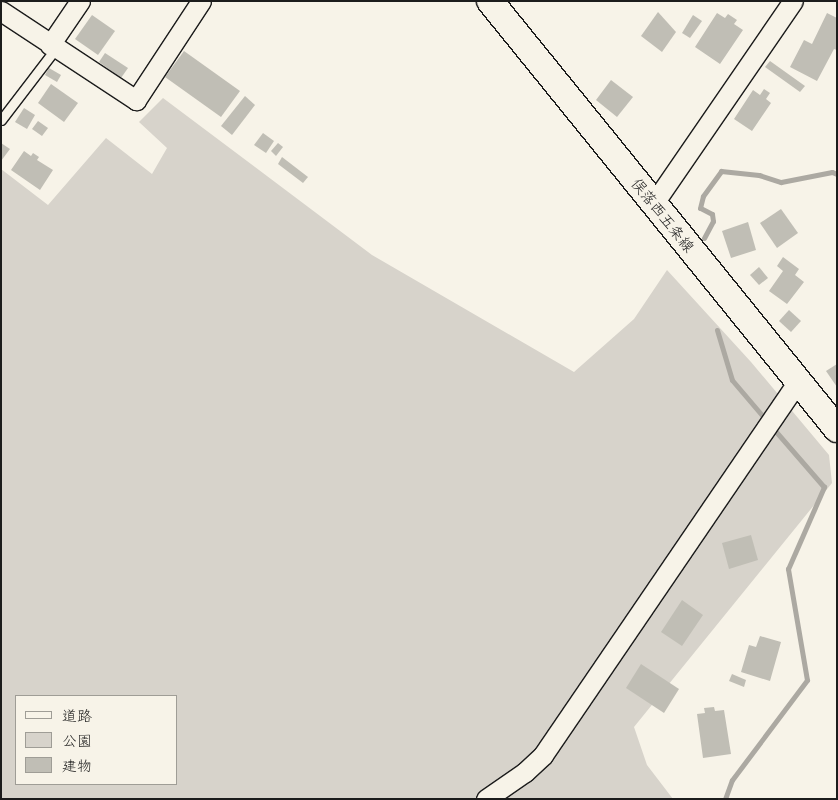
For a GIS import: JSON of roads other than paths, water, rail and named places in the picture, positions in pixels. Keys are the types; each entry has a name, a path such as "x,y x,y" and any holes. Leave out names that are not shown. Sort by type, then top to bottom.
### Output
{"main road":[{"name":"俣落西五条線","path":"490,1 837,429"}],"street":[{"path":"53,47 80,1"},
{"path":"1,11 136,100 201,1"},
{"path":"654,203 793,1"},
{"path":"486,799 525,772 543,755 798,381"}],"lane":[{"path":"1,120 53,47"}],"waterway":[{"path":"704,238 713,221 712,214 700,208 703,196 721,171 759,175 781,182 832,172 837,174"},
{"path":"717,330 732,380 766,420"},
{"path":"725,799 732,780 807,680 788,569 824,487 772,427"}]}
